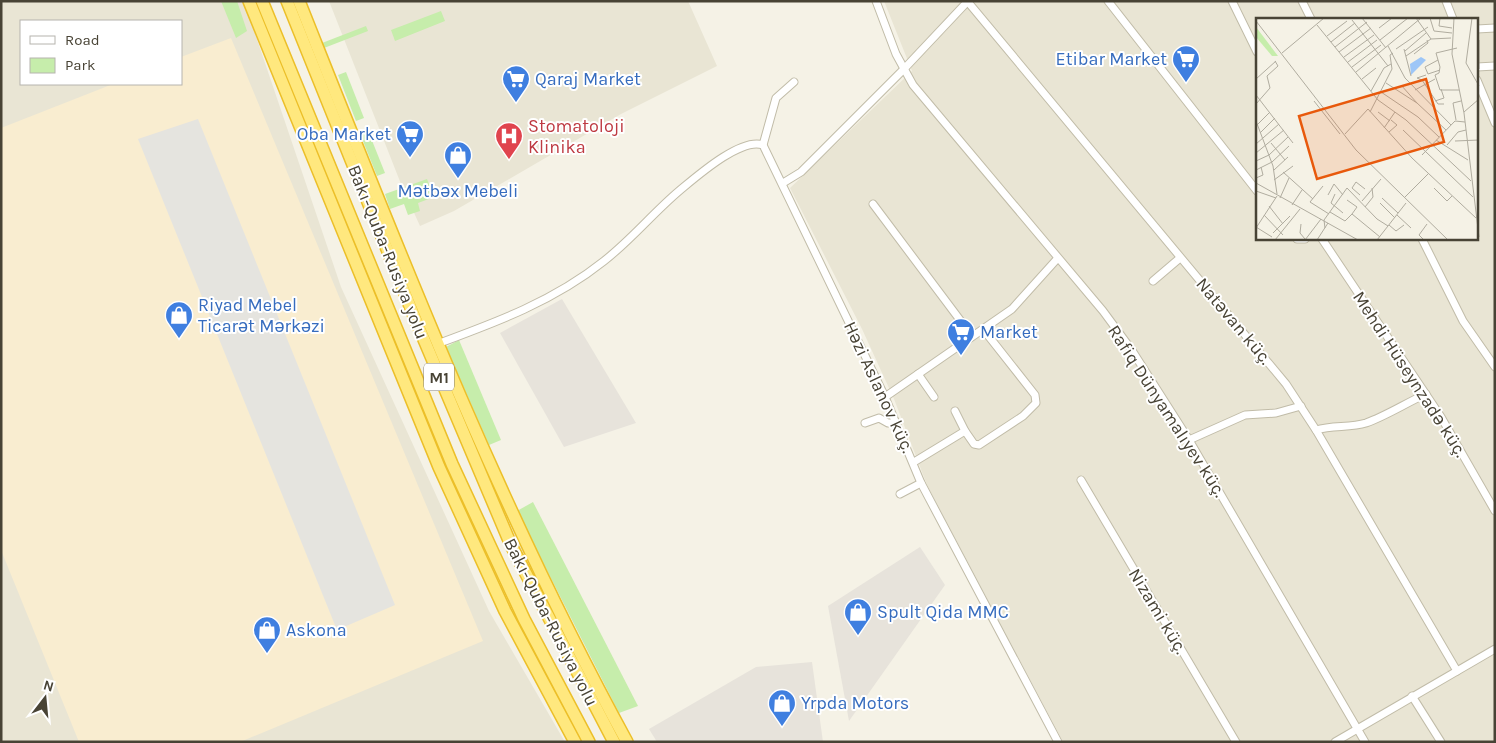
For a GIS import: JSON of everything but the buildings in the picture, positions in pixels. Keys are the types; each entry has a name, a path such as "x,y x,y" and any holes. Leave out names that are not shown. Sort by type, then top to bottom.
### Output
{"highway":[{"path":"249,1 439,467 505,611 575,742"},
{"name":"Bakı-Quba-Rusiya yolu","path":"262,1 452,464 524,619 589,742"},
{"name":"Bakı-Quba-Rusiya yolu","path":"287,1 410,308 511,545 614,742"},
{"path":"299,1 484,454 558,609 627,742"}],"street":[{"name":"Rafiq Dünyamalıyev küç.","path":"876,1 903,70 913,85 1131,349 1189,440 1365,742"},
{"path":"1108,1 1256,190"},
{"path":"1232,1 1256,50"},
{"path":"1302,1 1310,18"},
{"path":"1446,1 1453,18"},
{"path":"783,182 800,172 903,70 968,2"},
{"name":"Natəvan küç.","path":"968,2 1180,258 1268,360 1316,430 1457,671"},
{"path":"1478,29 1495,28"},
{"path":"1478,67 1495,66"},
{"path":"438,344 506,318 554,296 606,260 657,209 700,174 751,143 764,144 776,98 794,82"},
{"path":"1478,82 1491,104 1495,123"},
{"name":"Həzi Aslanov küç.","path":"764,144 886,397 921,483 1058,742"},
{"path":"873,204 972,336"},
{"name":"Mehdi Hüseynzadə küç.","path":"1323,240 1426,394 1495,511"},
{"path":"1422,240 1463,321 1495,367"},
{"path":"886,397 984,329 1019,302 1039,276 1057,258"},
{"path":"1153,281 1180,258"},
{"path":"955,411 965,431 974,444 979,446 1023,416 1036,403 1035,395 984,329"},
{"path":"918,374 934,397"},
{"path":"1316,430 1327,426 1367,423 1426,394"},
{"path":"1189,440 1245,415 1276,413 1301,406"},
{"path":"865,423 879,418 888,423 897,423"},
{"path":"914,462 965,431"},
{"name":"Nizami küç.","path":"1081,480 1236,742"},
{"path":"900,494 921,483"},
{"path":"1335,742 1495,649"},
{"path":"1412,696 1441,742"}],"shaded area":[{"name":"Riyad Mebel Ticarət Mərkəzi","path":"1,1 244,1 341,287 489,611 565,742 1,742"},
{"path":"329,1 688,1 717,66 621,114 454,211 420,226 401,184"},
{"path":"884,1 1495,1 1495,742 1063,742 927,485 894,399 862,329 790,188 912,71"},
{"name":"Riyad Mebel Ticarət Mərkəzi","path":"231,38 483,641 240,742 79,742 1,550 1,128 110,85 182,85 182,57"},
{"path":"198,119 395,605 337,630 138,139"},
{"path":"562,299 636,423 564,447 500,333"},
{"path":"920,547 945,585 849,721 828,606"},
{"path":"812,662 823,742 657,742 649,729 756,667"}],"green space":[{"path":"221,1 237,1 247,31 236,38"},
{"path":"441,11 445,21 395,41 391,30"},
{"path":"366,26 368,31 324,48 322,43"},
{"path":"346,72 364,118 356,121 338,75"},
{"path":"367,128 385,173 377,176 359,131"},
{"path":"427,179 434,197 418,203 420,211 408,215 404,204 390,209 385,194"},
{"path":"459,340 501,440 489,445 446,347"},
{"path":"533,502 638,706 619,713 517,511"}],"place":[{"name":"Etibar Market","path":"1186,83"},
{"name":"Qaraj Market","path":"516,103"},
{"name":"Oba Market","path":"410,158"},
{"name":"Stomatoloji Klinika","path":"509,160"},
{"name":"Mətbəx Mebeli","path":"458,179"},
{"name":"Riyad Mebel Ticarət Mərkəzi","path":"179,339"},
{"name":"Market","path":"961,356"},
{"name":"Spult Qida MMC","path":"858,636"},
{"name":"Askona","path":"267,654"},
{"name":"Yrpda Motors","path":"782,727"}]}
